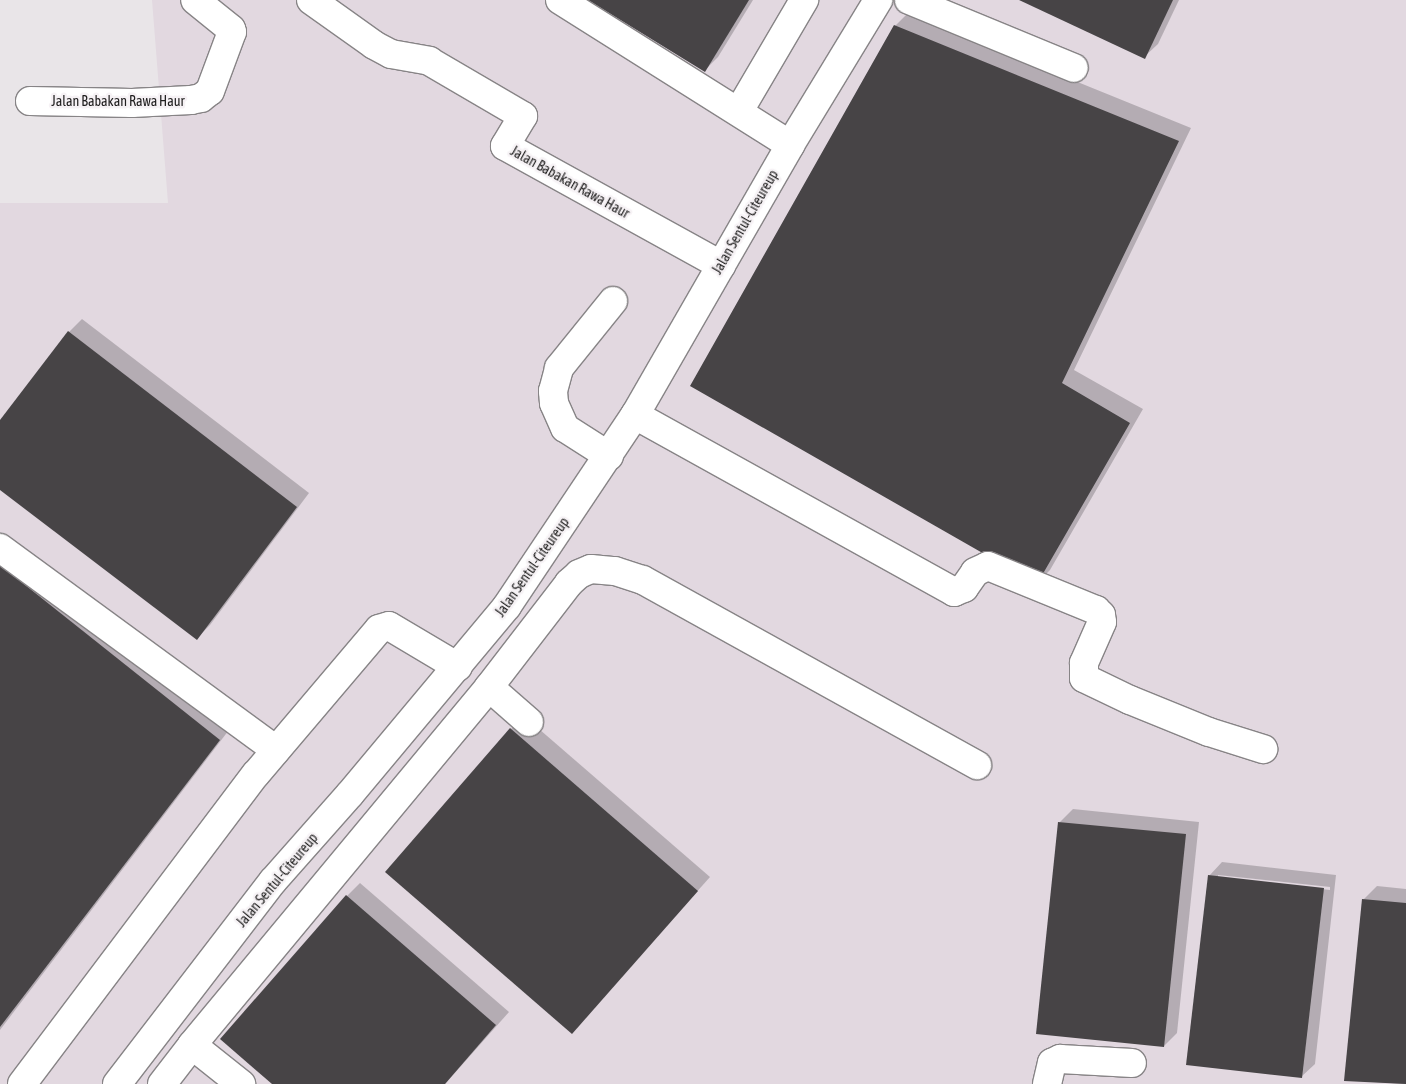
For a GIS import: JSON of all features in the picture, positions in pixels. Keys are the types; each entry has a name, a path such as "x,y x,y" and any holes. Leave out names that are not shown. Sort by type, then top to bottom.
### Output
{"street":[{"name":"Jalan Babakan Rawa Haur","path":"30,101 132,104 201,98 210,91 232,32 231,29 195,0"},
{"name":"Jalan Babakan Rawa Haur","path":"311,0 374,45 391,54 429,61 523,116 505,146 721,265"},
{"path":"560,0 790,145"},
{"path":"739,112 804,0"},
{"name":"Jalan Sentul-Citeureup","path":"117,1084 273,881 458,667 507,606 635,415 790,145 878,0"},
{"path":"909,0 1074,68"},
{"path":"609,456 565,428 554,404 552,392 559,368 613,301"},
{"path":"635,415 954,592 964,588 975,572 988,566 1096,610 1101,614 1102,622 1084,664 1084,678 1130,700 1209,732 1263,749"},
{"path":"0,548 276,750"},
{"path":"162,1084 192,1045 489,687 569,583 579,574 591,569 615,571 643,580 977,764"},
{"path":"22,1084 276,750 382,627 393,628 458,667"},
{"path":"484,635 512,657"},
{"path":"489,687 529,722"},
{"path":"192,1045 241,1084"},
{"path":"1048,1084 1052,1063 1060,1059 1132,1063"}],"shaded area":[{"path":"152,0 1406,0 1406,1084 0,1084 0,203 168,203"}],"building":[{"path":"588,0 749,0 705,72"},
{"path":"1019,0 1173,0 1145,59"},
{"path":"894,25 1179,141 1062,383 1130,423 1037,584 690,386"},
{"path":"68,331 297,507 197,640 0,490 0,420"},
{"path":"0,565 220,740 0,1027"},
{"path":"510,728 698,891 572,1034 385,872"},
{"path":"1058,822 1186,834 1164,1047 1036,1034"},
{"path":"1208,875 1324,888 1302,1078 1186,1065"},
{"path":"346,895 496,1025 445,1084 272,1084 220,1039"},
{"path":"1362,899 1406,903 1406,1084 1344,1081"}]}
